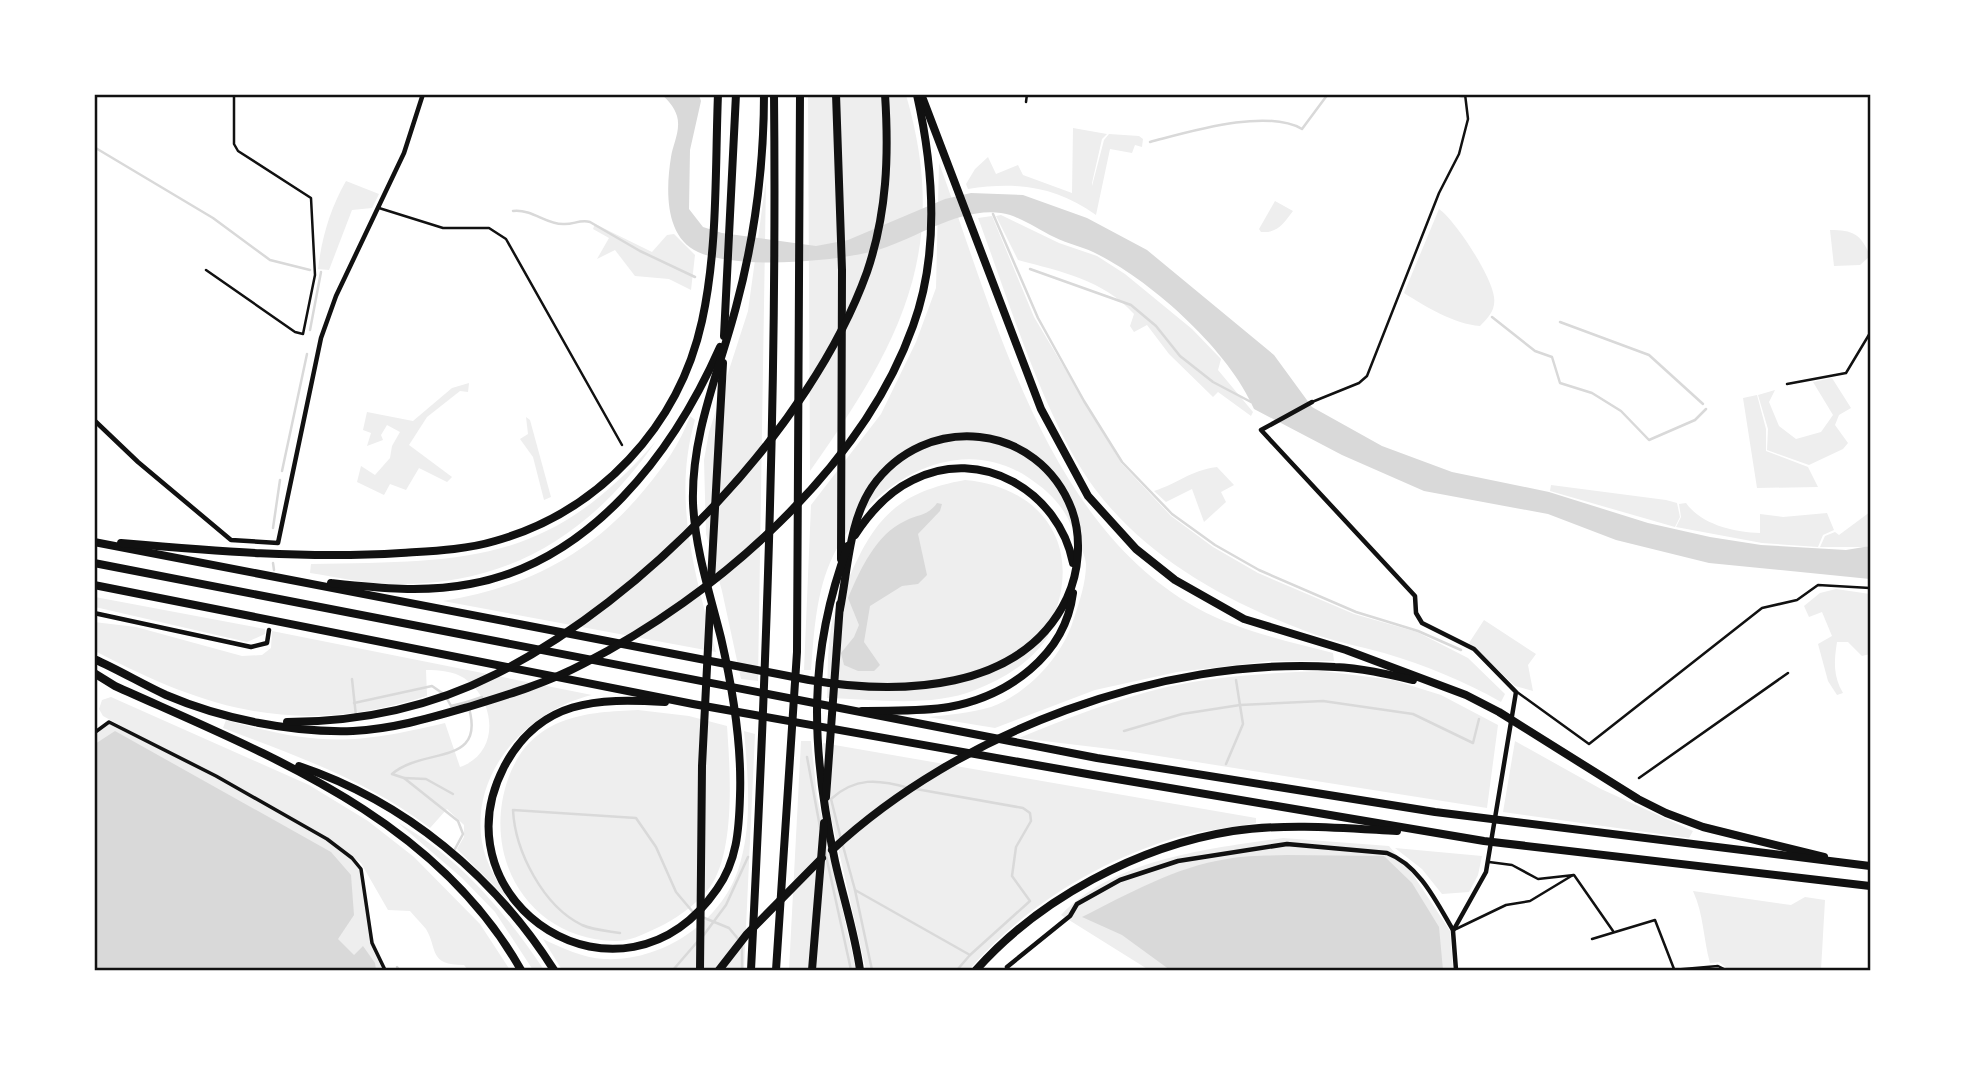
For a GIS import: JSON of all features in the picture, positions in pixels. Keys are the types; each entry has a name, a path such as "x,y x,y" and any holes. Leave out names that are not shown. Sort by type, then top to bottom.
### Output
{"highway":[{"path":"94,541 301,555 432,551 494,542 549,521 584,500 619,471 648,439 673,400 690,361 702,323 712,254 718,94"},
{"path":"700,971 702,766 736,94"},
{"path":"693,704 612,699 582,703 545,720 511,755 499,778 489,812 488,829 495,867 522,908 563,939 588,947 628,949 646,946 678,931 694,918 716,891 730,869 737,844 741,776 732,693 698,544 693,504 694,466 699,433 748,259 764,122 764,94"},
{"path":"751,971 767,653 775,229 774,94"},
{"path":"776,971 797,652 800,94"},
{"path":"812,971 841,609 842,270 836,94"},
{"path":"262,722 356,719 438,698 507,668 581,622 620,592 698,521 762,450 818,374 840,335 867,271 886,199 889,155 885,94"},
{"path":"919,94 949,164 1041,409 1088,496 1136,549 1175,580 1244,619 1346,650 1499,712 1588,770 1666,813 1703,827 1810,857"},
{"path":"94,659 167,695 262,722 306,729 355,731 384,728 446,713 532,686 580,666 634,637 752,546 814,484 852,438 897,365 914,325 924,285 930,240 932,177 919,94"},
{"path":"281,578 393,589 434,589 499,577 554,552 615,505 663,447 695,396 736,308"},
{"path":"94,541 839,685 890,688 937,683 1001,664 1024,650 1052,622 1072,586 1077,569 1078,543 1072,511 1050,472 1014,447 978,436 943,438 924,443 893,463 876,482 861,506 841,609"},
{"path":"845,712 948,707 988,696 1014,683 1035,667 1051,648 1067,619 1073,588 1074,569 1070,547 1061,526 1046,505 1014,480 965,469 937,471 913,480 890,494 869,514 849,544 827,609 821,641 815,722 825,812 860,971"},
{"path":"94,564 712,683 845,712 1149,767 1529,824 1871,866"},
{"path":"94,584 693,704 1433,833 1871,886"},
{"path":"719,971 747,934 803,877 883,808 927,779 987,746 1066,711 1118,694 1205,674 1288,666 1363,670 1437,685"},
{"path":"94,673 116,686 273,757 365,808 422,852 481,909 503,938 521,971"},
{"path":"273,757 320,773 376,800 438,840 493,891 535,941 554,971"},
{"path":"976,971 1037,916 1078,889 1123,865 1194,840 1235,831 1281,827 1433,833"}],"street":[{"path":"94,420 138,462 230,540 278,543 321,338 335,296 379,208 423,94"},
{"path":"1312,402 1261,430 1415,596 1416,613 1422,623 1474,649 1516,692 1486,872 1453,930"},
{"path":"94,613 251,647 267,643 269,630"},
{"path":"94,733 109,722 216,776 327,839 352,858 360,869 372,943 385,971"},
{"path":"1007,967 1070,916 1077,904 1120,880 1212,854 1287,844 1387,853 1398,857 1415,870 1453,930 1457,971"}],"lane":[{"path":"206,270 295,332 303,334 315,275 311,198 238,151 234,144 234,94"},
{"path":"1026,102 1027,94"},
{"path":"1312,402 1359,383 1367,376 1439,192 1459,154 1468,119 1465,94"},
{"path":"379,208 443,228 489,228 503,236 622,445"},
{"path":"1787,384 1846,373 1871,333"},
{"path":"1516,692 1589,744 1762,608 1797,600 1818,585 1871,588"},
{"path":"1639,778 1788,673"},
{"path":"1487,861 1512,865 1538,878 1574,875"},
{"path":"1453,930 1506,905 1530,901 1574,875"},
{"path":"1574,875 1613,931"},
{"path":"1592,939 1655,920 1673,970 1718,966 1726,971"}],"shaded area":[{"path":"662,95 699,95 701,101 690,150 689,209 703,227 722,233 816,246 848,240 945,199 971,193 1023,195 1087,218 1147,250 1274,355 1312,407 1382,446 1452,472 1549,492 1648,523 1710,537 1761,545 1846,550 1870,546 1870,579 1709,563 1616,540 1548,514 1424,491 1342,455 1254,409 1243,387 1227,365 1209,343 1166,301 1120,267 1094,252 1059,239 1008,214 971,214 881,249 840,257 762,262 716,258 698,252 687,245 673,224 668,183 678,121 673,107"},
{"path":"808,95 906,95 919,151 923,202 919,250 908,295 891,338 869,382 810,471"},
{"path":"1073,128 1107,134 1102,139 1092,186 1104,140 1109,134 1139,136 1143,139 1142,147 1135,145 1132,153 1110,149 1096,215 1067,198 1036,188 1004,186 968,189 966,184 975,169 988,157 996,174 1018,165 1023,175 1072,193"},
{"path":"939,163 1005,348 1032,411 1063,470 1100,524 1145,571 1197,608 1247,629 1333,653 1334,661 1271,661 1177,672 1095,690 995,728 928,717 991,707 1030,684 1061,648 1080,600 1085,578 1086,564 1082,549 1067,517 1053,498 1029,478 1001,464 972,459 943,462 916,472 890,487 848,530 827,569 817,612 811,670 804,670 811,505 881,414 916,342 936,288"},
{"path":"766,180 758,681 741,679 722,591 706,534 704,460 709,432 748,311"},
{"path":"346,181 379,194 372,208 352,210 329,270 318,269 335,202"},
{"path":"1275,201 1293,211 1276,229 1261,232 1259,229"},
{"path":"1439,209 1463,237 1492,288 1493,310 1480,326 1450,318 1404,293"},
{"path":"1001,215 1059,243 1097,256 1125,274 1192,329 1221,359 1218,370 1253,412 1251,416 1218,392 1213,397 1169,354 1147,325 1134,332 1130,326 1134,314 1109,292 1080,278 1018,260 996,216"},
{"path":"992,216 1034,317 1121,463 1171,516 1213,547 1258,573 1354,614 1417,632 1468,658 1505,694 1501,702 1429,668 1317,635 1248,607 1191,576 1139,537 1095,489 1077,461 1044,395 978,218"},
{"path":"595,224 652,252 667,235 674,234 695,255 691,290 669,279 635,276 615,250 597,259 609,238 593,229"},
{"path":"1830,230 1855,235 1870,256 1860,265 1834,266"},
{"path":"1832,378 1851,408 1839,415 1835,425 1848,443 1843,449 1809,465 1767,450 1768,429 1758,395 1775,390 1769,402 1779,426 1796,439 1821,432 1833,415 1813,382"},
{"path":"469,383 468,392 460,391 427,417 409,445 452,477 447,482 419,468 406,490 390,484 384,495 357,482 361,466 375,475 390,458 392,446 400,432 387,425 381,435 383,440 367,446 371,433 363,430 367,412 413,421 452,388"},
{"path":"1757,395 1766,429 1766,451 1808,467 1818,487 1757,488 1743,398"},
{"path":"690,416 695,420 688,450 686,479 689,537 716,652 443,601 502,587 529,577 579,550 603,532 645,489 671,454"},
{"path":"526,417 530,420 551,497 544,500 533,457 520,439 528,434"},
{"path":"656,441 631,474 574,528 542,549 508,565 472,576 432,583 390,584 310,573 311,564 459,557 501,548 540,534 578,513 616,482"},
{"path":"1217,467 1234,485 1221,492 1226,502 1204,522 1192,489 1166,502 1154,491 1199,471"},
{"path":"965,480 990,484 1031,504 1046,520 1056,538 1062,558 1062,582 1047,638 1033,655 1006,675 958,696 921,701 827,698 833,617 869,539 880,523 906,500 942,485"},
{"path":"1551,485 1666,500 1677,503 1680,517 1675,527 1550,491"},
{"path":"937,503 942,504 940,511 918,534 927,575 918,584 902,586 870,606 864,642 880,665 874,671 858,671 844,665 841,653 854,637 859,625 848,598 870,554 895,527 930,510"},
{"path":"1686,503 1710,522 1740,531 1760,533 1760,514 1783,517 1827,513 1834,530 1823,535 1818,547 1762,543 1676,527 1681,517 1679,504"},
{"path":"1870,512 1870,544 1866,547 1820,547 1825,536 1835,532 1839,535"},
{"path":"1836,589 1870,594 1870,654 1862,656 1848,642 1837,642 1835,668 1843,693 1837,695 1828,681 1818,644 1832,636 1822,612 1809,617 1804,606 1820,593"},
{"path":"95,597 265,629 265,634 247,642 95,607"},
{"path":"1484,620 1536,654 1528,665 1533,691 1515,686 1469,643"},
{"path":"94,622 136,627 242,656 262,655 271,648 272,631 592,695 546,714 526,730 508,748 485,792 481,816 482,842 486,858 509,901 457,849 464,837 464,825 447,809 430,828 407,811 356,783 304,759 223,728 226,720 286,735 335,740 360,739 445,723 460,767 473,760 482,750 488,738 489,726 483,699 464,678 446,671 426,670 427,696 381,708 337,715 296,716 256,711 177,689 95,651"},
{"path":"1322,671 1393,680 1441,695 1498,725 1487,808 1127,751 1019,738 1111,703 1167,687 1225,678"},
{"path":"111,697 309,785 368,821 414,857 480,924 510,970 468,970 464,965 439,959 426,929 410,911 388,910 361,863 354,858 361,868 374,942 387,970 95,970 94,731 109,721 145,739 103,716 99,709 102,700"},
{"path":"638,710 689,716 727,726 729,809 724,852 710,887 683,913 647,933 627,940 584,937 558,926 536,909 519,888 507,864 501,837 501,808 508,779 518,759 544,731 560,722 578,717"},
{"path":"115,731 331,852 351,875 354,915 338,939 354,955 363,946 375,963 376,970 95,970 95,744"},
{"path":"744,731 755,734 744,970 562,970 543,939 588,957 625,958 646,954 685,936 717,907 738,870 746,836 748,801"},
{"path":"801,741 811,741 817,796 856,970 789,970"},
{"path":"1515,741 1601,789 1693,831 1689,838 1503,812"},
{"path":"823,743 1256,818 1256,823 1178,837 1119,859 1091,873 1013,926 969,970 866,970 829,808"},
{"path":"397,822 441,852 479,887 513,927 544,970 533,970 495,912 462,878"},
{"path":"1283,838 1389,846 1412,873 1450,931 1453,970 1149,970 1061,915 1108,880 1136,868 1195,852"},
{"path":"1395,848 1482,856 1478,875 1469,892 1442,894 1422,869"},
{"path":"1249,856 1384,856 1412,883 1439,927 1443,970 1170,970 1122,935 1082,917 1152,882 1189,868"},
{"path":"1693,891 1791,905 1805,897 1825,900 1821,970 1729,970 1719,962 1710,963"}],"waterway":[{"path":"1150,142 1248,121 1287,123 1302,129 1328,94"},
{"path":"1454,94 1463,97"},
{"path":"94,147 213,218 270,260 310,270"},
{"path":"513,211 527,212 550,222 590,222 640,251 695,277"},
{"path":"993,214 1038,318 1084,401 1122,462 1172,514 1215,545 1259,570 1356,612 1418,631 1461,650"},
{"path":"1030,269 1131,305 1156,326 1180,356 1213,382 1251,402"},
{"path":"310,330 321,272"},
{"path":"1492,317 1535,351 1552,357 1560,383 1592,393 1621,411 1649,440 1695,420 1706,409"},
{"path":"1560,322 1649,355 1703,404"},
{"path":"282,471 307,354"},
{"path":"273,528 280,480"},
{"path":"273,563 274,570"},
{"path":"352,679 356,716"},
{"path":"1226,764 1243,724 1236,680"},
{"path":"354,703 432,686 445,695 451,706 467,702"},
{"path":"404,778 392,774 405,766 462,746 469,737 472,723 467,702 482,697"},
{"path":"1124,731 1182,714 1240,705 1323,701 1413,714 1473,743 1479,719"},
{"path":"807,757 820,827"},
{"path":"453,794 426,779 404,778 458,821 463,834 455,849"},
{"path":"841,839 831,799 840,792 858,783 867,782 909,788"},
{"path":"872,970 855,890 970,955 1030,901 1012,876 1016,847 1031,821 1030,813 1023,808 916,789"},
{"path":"620,933 582,925 555,905 525,859 513,810 636,818 656,847 676,892 692,911"},
{"path":"843,846 855,890"},
{"path":"825,851 851,970"},
{"path":"703,936 726,905 748,857"},
{"path":"702,917 729,928 739,940"},
{"path":"673,970 698,941"},
{"path":"742,946 742,970"},
{"path":"957,970 970,955"}]}
